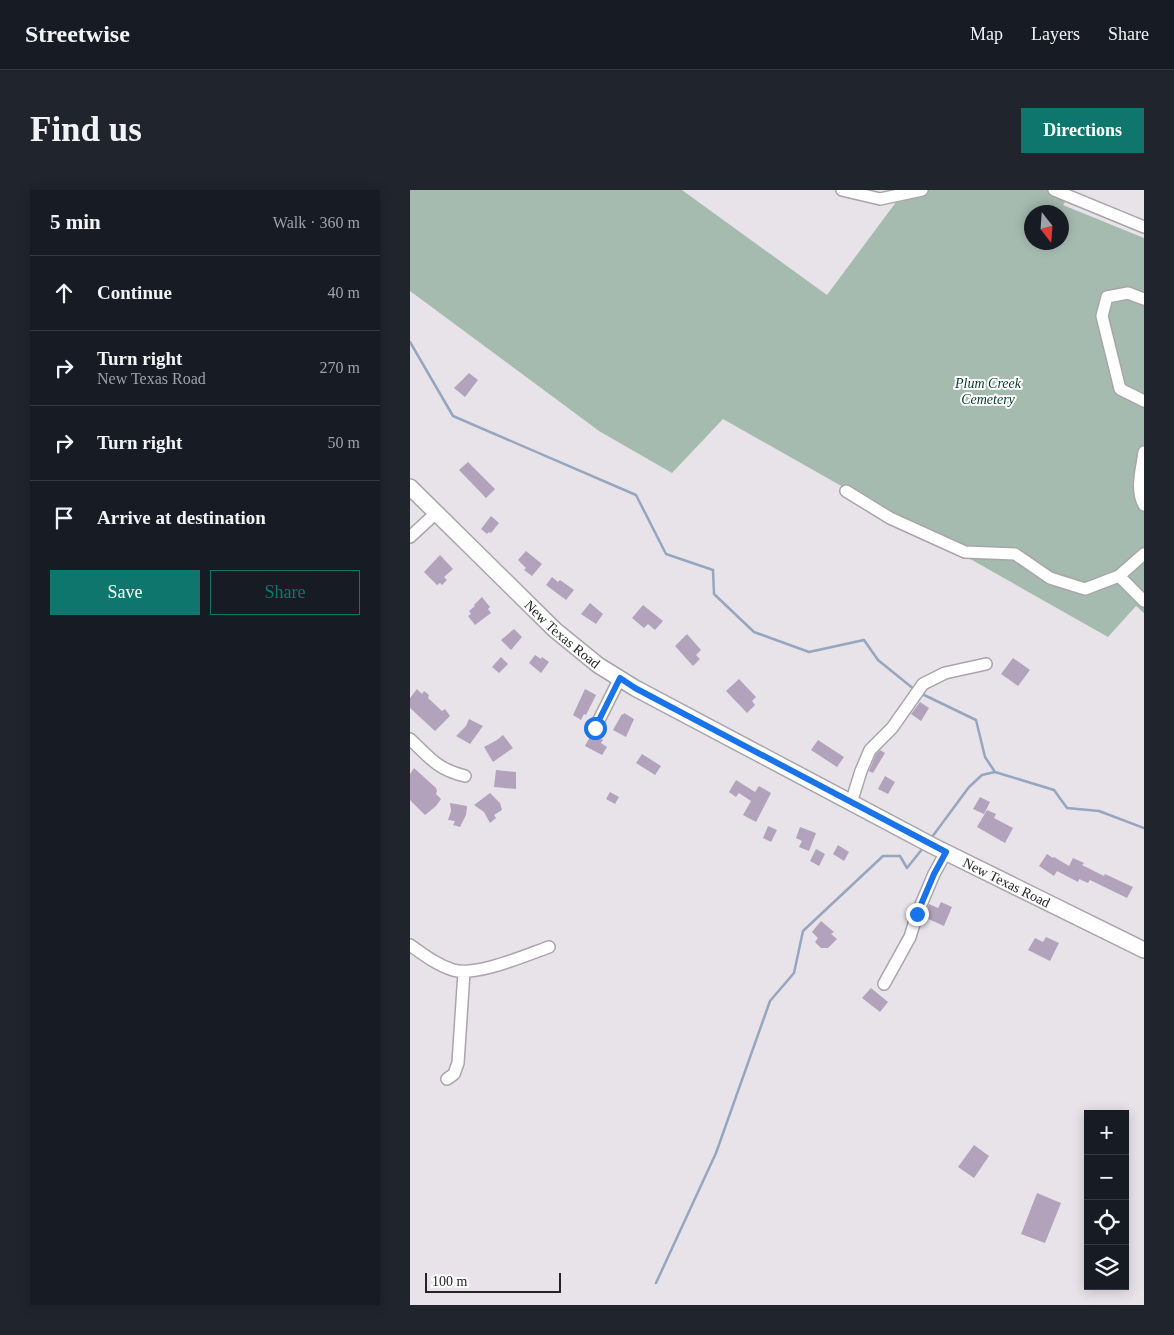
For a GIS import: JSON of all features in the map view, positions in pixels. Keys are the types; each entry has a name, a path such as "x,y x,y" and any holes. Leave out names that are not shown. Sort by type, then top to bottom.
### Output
{"main road":[{"name":"New Texas Road","path":"410,486 554,630 598,664 635,688 946,852 1144,950"}],"street":[{"path":"842,190 880,200 922,190"},
{"path":"1054,190 1144,227"},
{"path":"1144,299 1128,293 1107,297 1102,316 1120,389 1144,401"},
{"path":"1144,452 1139,484 1144,505"},
{"path":"846,490 890,518 965,552 1015,554 1050,578 1085,589 1118,576 1144,554"},
{"path":"410,537 436,513"},
{"path":"1118,576 1144,601"},
{"path":"851,802 870,750 892,728 923,684 945,673 986,664"},
{"path":"595,728 620,678"},
{"path":"410,739 438,766 465,776"},
{"path":"884,984 910,937 917,914 934,874 946,852"},
{"path":"410,945 437,964 464,972 479,970 549,947"},
{"path":"447,1079 454,1074 458,1063 464,972"}],"green space":[{"name":"Plum Creek Cemetery","path":"410,190 682,190 827,295 905,190 1073,190 1063,205 1024,205 1024,250 1069,250 1069,207 1144,238 1144,613 1136,606 1108,637 723,419 672,473 599,431 410,291"}],"building":[{"path":"469,373 478,380 465,397 454,388"},
{"path":"468,462 495,489 486,498 459,470"},
{"path":"491,516 499,523 491,533 487,534 481,529"},
{"path":"526,551 542,564 532,576 524,570 526,568 518,560"},
{"path":"440,555 453,569 444,577 447,580 442,585 440,583 437,585 424,572"},
{"path":"552,577 574,590 566,600 546,585"},
{"path":"482,597 490,607 488,609 491,613 475,625 468,616 471,614 469,611"},
{"path":"590,603 603,614 596,624 581,614"},
{"path":"643,605 663,621 655,630 648,624 644,628 632,618"},
{"path":"514,629 522,637 511,650 501,640"},
{"path":"687,634 701,650 696,655 700,659 693,666 675,646"},
{"path":"535,655 549,662 541,673 529,663"},
{"path":"501,657 508,664 499,673 492,667"},
{"path":"1013,658 1030,670 1018,686 1001,674"},
{"path":"739,679 756,697 752,701 755,705 747,713 726,691"},
{"path":"417,689 422,694 424,691 429,695 428,698 442,711 445,709 450,716 435,731 410,708 410,698"},
{"path":"585,689 596,695 586,715 584,714 581,720 573,715"},
{"path":"920,702 929,708 921,721 911,714"},
{"path":"624,713 634,719 626,737 613,730"},
{"path":"469,719 483,726 470,744 456,736 466,726"},
{"path":"503,735 513,748 493,762 484,747"},
{"path":"596,736 603,740 601,743 607,747 602,755 585,746 590,737 594,739"},
{"path":"818,740 844,757 837,767 811,750"},
{"path":"880,750 885,753 873,773 869,771 876,754"},
{"path":"642,754 661,766 655,775 636,763"},
{"path":"414,768 436,788 436,794 441,799 425,815 410,800 410,774"},
{"path":"496,770 516,772 516,789 494,787"},
{"path":"885,776 895,782 888,794 878,789"},
{"path":"736,780 755,792 759,786 771,793 756,822 743,815 751,801 739,793 736,797 729,792"},
{"path":"610,792 619,797 615,804 606,799"},
{"path":"490,793 500,803 502,810 494,815 496,818 490,823 484,812 474,805"},
{"path":"980,797 990,802 984,814 973,809"},
{"path":"450,803 467,806 466,815 460,827 453,825 455,821 448,820 451,811"},
{"path":"987,810 996,814 994,818 1013,828 1005,843 977,827"},
{"path":"768,826 777,830 771,842 763,838"},
{"path":"800,827 816,833 809,851 799,847 802,841 796,838"},
{"path":"838,845 849,852 844,861 833,854"},
{"path":"816,849 825,854 819,866 810,861"},
{"path":"1047,854 1069,866 1073,858 1084,863 1082,865 1104,876 1105,874 1133,887 1127,898 1090,880 1088,883 1079,879 1078,882 1057,871 1054,876 1039,866"},
{"path":"941,902 952,907 944,926 924,917 929,904 938,908"},
{"path":"821,921 834,932 831,934 837,939 828,948 821,948 815,942 818,938 812,932"},
{"path":"1046,937 1059,943 1050,961 1028,950 1035,938 1043,942"},
{"path":"871,988 888,1002 880,1012 862,998"},
{"path":"974,1145 989,1156 974,1178 958,1167"},
{"path":"1037,1193 1061,1203 1045,1243 1021,1234"}],"waterway":[{"path":"410,342 453,416 636,495 666,554 713,570 714,594 754,632 809,652 864,640 878,660 915,690"},
{"path":"920,693 976,720 985,757 995,772"},
{"path":"932,837 969,787 982,775 995,772 1054,790 1067,808 1099,811 1144,828"},
{"path":"656,1283 716,1153 770,1001 794,973 803,931 883,856 900,856 907,868 923,848"}],"route":[{"path":"595,728 620,678 635,688 946,852 934,874 917,914"}]}
